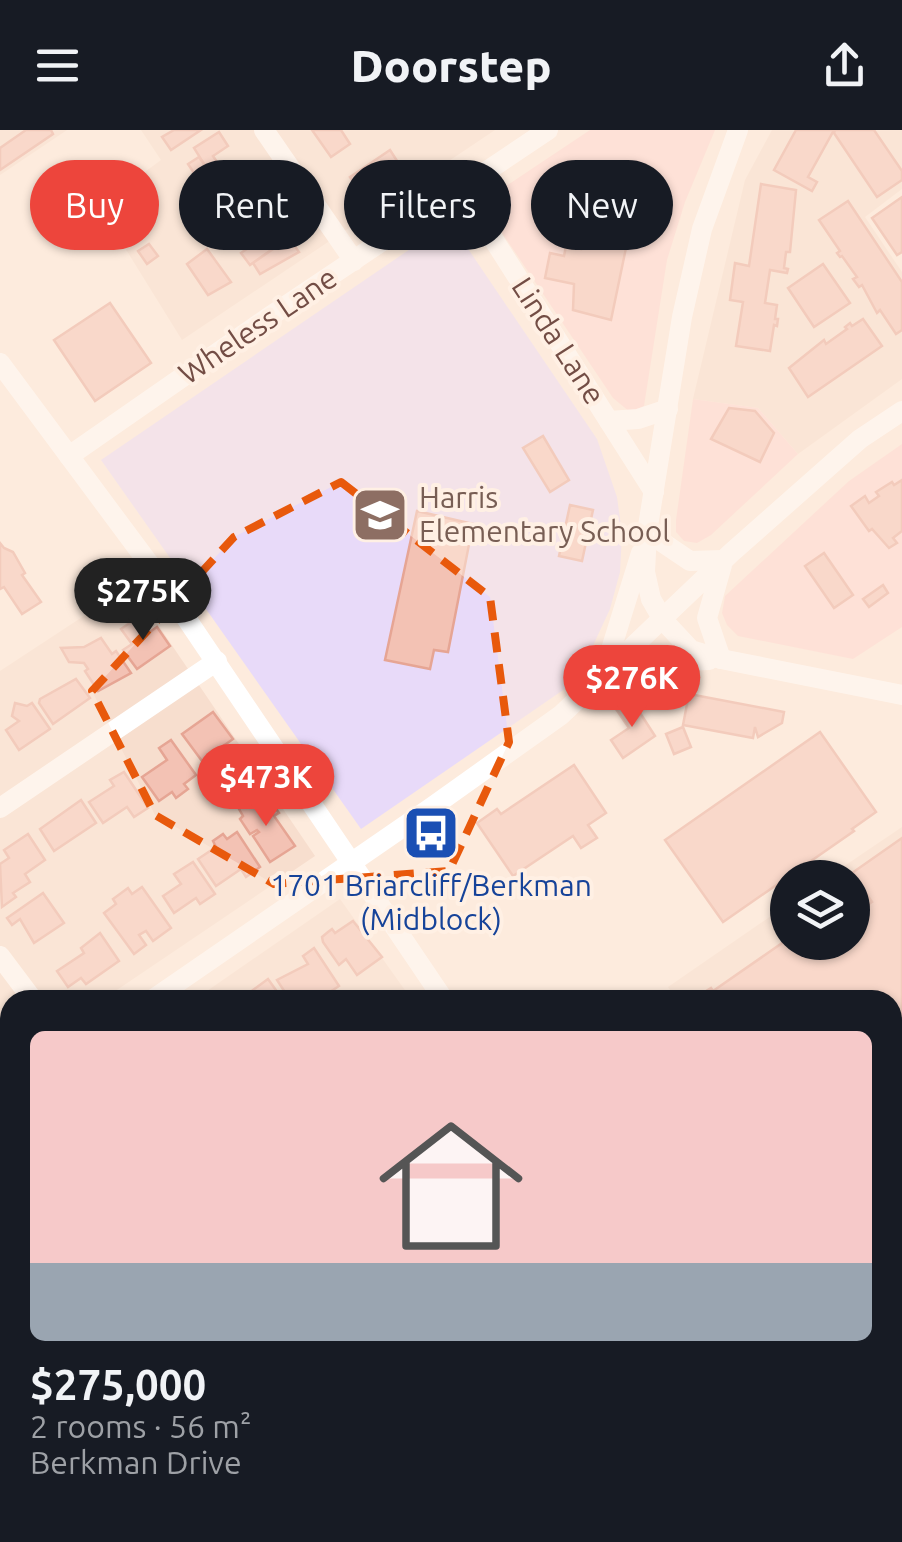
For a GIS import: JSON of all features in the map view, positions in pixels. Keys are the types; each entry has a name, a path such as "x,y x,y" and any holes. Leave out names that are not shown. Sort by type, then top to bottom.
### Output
{"street":[{"path":"264,130 354,262"},
{"path":"738,130 702,229 682,317 648,532 645,572 651,599 663,620 691,650 902,695"},
{"name":"Wheless Lane","path":"504,160 543,132"},
{"name":"Wheless Lane","path":"69,456 372,250"},
{"name":"Linda Lane","path":"500,250 654,492"},
{"path":"0,363 217,662 437,990"},
{"path":"609,421 638,419 668,409"},
{"path":"167,990 561,715 723,560 860,440 902,411"},
{"path":"648,532 690,560 723,560"},
{"path":"604,672 648,532"},
{"path":"721,659 707,618 723,560"},
{"path":"604,672 721,659"},
{"path":"0,808 217,662"},
{"path":"0,956 26,990"}],"highlighted area":[{"path":"341,482 490,597 509,742 449,871 274,884 155,815 92,691 234,537"}],"shaded area":[{"path":"0,130 67,130 0,175"},
{"path":"141,130 495,130 450,160 344,160 344,231 324,245 324,160 179,160 179,250 316,250 182,340 126,250 159,250 161,160"},
{"path":"590,130 715,130 673,241 673,160 545,160"},
{"path":"772,130 902,130 902,189 865,217 902,272 902,379 798,454 758,408 693,399 745,180"},
{"path":"531,169 531,250 670,250 644,406 630,412 613,398 511,246 511,183"},
{"name":"Harris Elementary School","path":"409,250 469,250 597,439 617,497 622,534 620,572 610,609 569,686 361,829 101,460"},
{"path":"693,399 758,408 798,454 711,535 697,543 684,541 676,532"},
{"path":"902,444 902,627 853,659 738,636 722,613 725,596 849,481"},
{"path":"131,585 315,856 117,990 0,990 0,671"},
{"path":"902,827 902,990 668,987 770,917 770,960 870,960 870,860 853,860"},
{"path":"340,899 405,990 208,990"}],"building":[{"path":"26,130 51,130 53,134 0,170 0,148"},
{"path":"174,130 201,130 171,150 162,137"},
{"path":"312,130 341,130 350,144 331,157"},
{"path":"796,130 834,130 808,177 817,182 812,191 774,170"},
{"path":"835,130 874,130 902,171 902,180 877,197"},
{"path":"219,132 228,146 213,156 216,160 202,160 194,148"},
{"path":"390,150 396,160 375,160"},
{"path":"761,184 796,190 790,252 786,252 784,268 787,273 770,270 765,303 777,305 778,319 770,351 736,346 743,302 730,300 735,263 749,266"},
{"path":"902,197 902,252 897,255 872,218"},
{"path":"848,201 902,282 902,330 896,334 880,310 877,313 862,285 859,287 853,279 857,277 837,253 840,251 819,220"},
{"path":"154,250 158,256 147,264 138,251"},
{"path":"208,250 231,282 208,295 187,264"},
{"path":"245,250 271,250 250,265 241,253"},
{"path":"272,250 299,252 260,274 253,263"},
{"path":"565,250 626,250 611,320 573,310 574,284 545,278 550,253 564,256"},
{"path":"823,264 850,303 814,327 788,288"},
{"path":"110,303 151,363 95,401 54,340"},
{"path":"863,319 882,346 808,397 789,368 824,340 826,344 850,323 852,326"},
{"path":"729,408 755,411 774,433 760,462 711,439"},
{"path":"543,436 569,480 550,492 523,448"},
{"path":"902,480 902,531 893,538 897,543 889,548 872,529 869,531 851,506 865,496 869,503 879,496 876,492"},
{"path":"570,505 593,510 582,561 559,556"},
{"path":"417,511 473,524 448,652 434,650 430,669 385,660"},
{"path":"0,543 13,552 25,573 22,575 41,602 22,614 4,587 0,589"},
{"path":"824,553 853,595 834,608 805,566"},
{"path":"883,585 888,593 869,607 863,599"},
{"path":"137,618 147,634 157,627 170,646 137,669 123,650 132,644 121,629"},
{"path":"101,638 131,673 98,691 84,663 69,662 61,648 84,647"},
{"path":"76,679 90,698 53,724 40,699"},
{"path":"689,694 784,712 782,723 758,737 755,727 753,738 683,725"},
{"path":"631,699 655,736 623,758 611,740 629,728 616,709"},
{"path":"15,703 32,703 50,729 19,750 6,730 19,721 12,716"},
{"path":"213,712 233,739 202,761 182,734"},
{"path":"683,727 691,747 674,754 666,734"},
{"path":"820,732 876,812 812,860 770,860 770,889 723,922 665,840"},
{"path":"171,740 196,775 184,784 188,789 176,798 172,792 159,801 142,777 167,760 159,748"},
{"path":"574,765 606,813 588,825 597,838 581,848 573,836 513,876 477,823 497,809 501,814"},
{"path":"124,772 148,808 134,817 127,807 103,823 89,802 114,786 110,780"},
{"path":"81,800 96,823 54,851 40,829"},
{"path":"252,801 259,808 270,801 279,813 274,816 295,846 270,862 253,836 259,832 250,834 240,819 243,816 239,809"},
{"path":"237,832 260,867 246,877 241,869 216,886 198,859 216,847 213,841 223,834 227,839"},
{"path":"28,834 45,860 25,874 30,882 13,893 16,897 2,907 0,864 9,858 4,850"},
{"path":"902,838 902,990 714,990 770,951 770,960 870,960 870,860"},
{"path":"193,862 215,894 200,904 196,898 174,913 163,896 181,884 174,874"},
{"path":"142,887 171,928 153,941 146,931 139,935 146,945 134,954 104,913 116,904 113,899 128,888 132,894"},
{"path":"43,893 64,923 34,943 20,919 12,925 7,918"},
{"path":"353,921 382,957 357,975 346,959 339,965 322,937"},
{"path":"100,933 119,961 86,984 81,978 68,987 57,971 84,953 81,948"},
{"path":"314,948 339,986 333,990 284,990 277,980 308,964 303,956"},
{"path":"268,979 276,990 253,990"}],"place":[{"name":"Harris Elementary School","path":"380,515"},
{"name":"1701 Briarcliff/Berkman (Midblock)","path":"431,833"}]}
